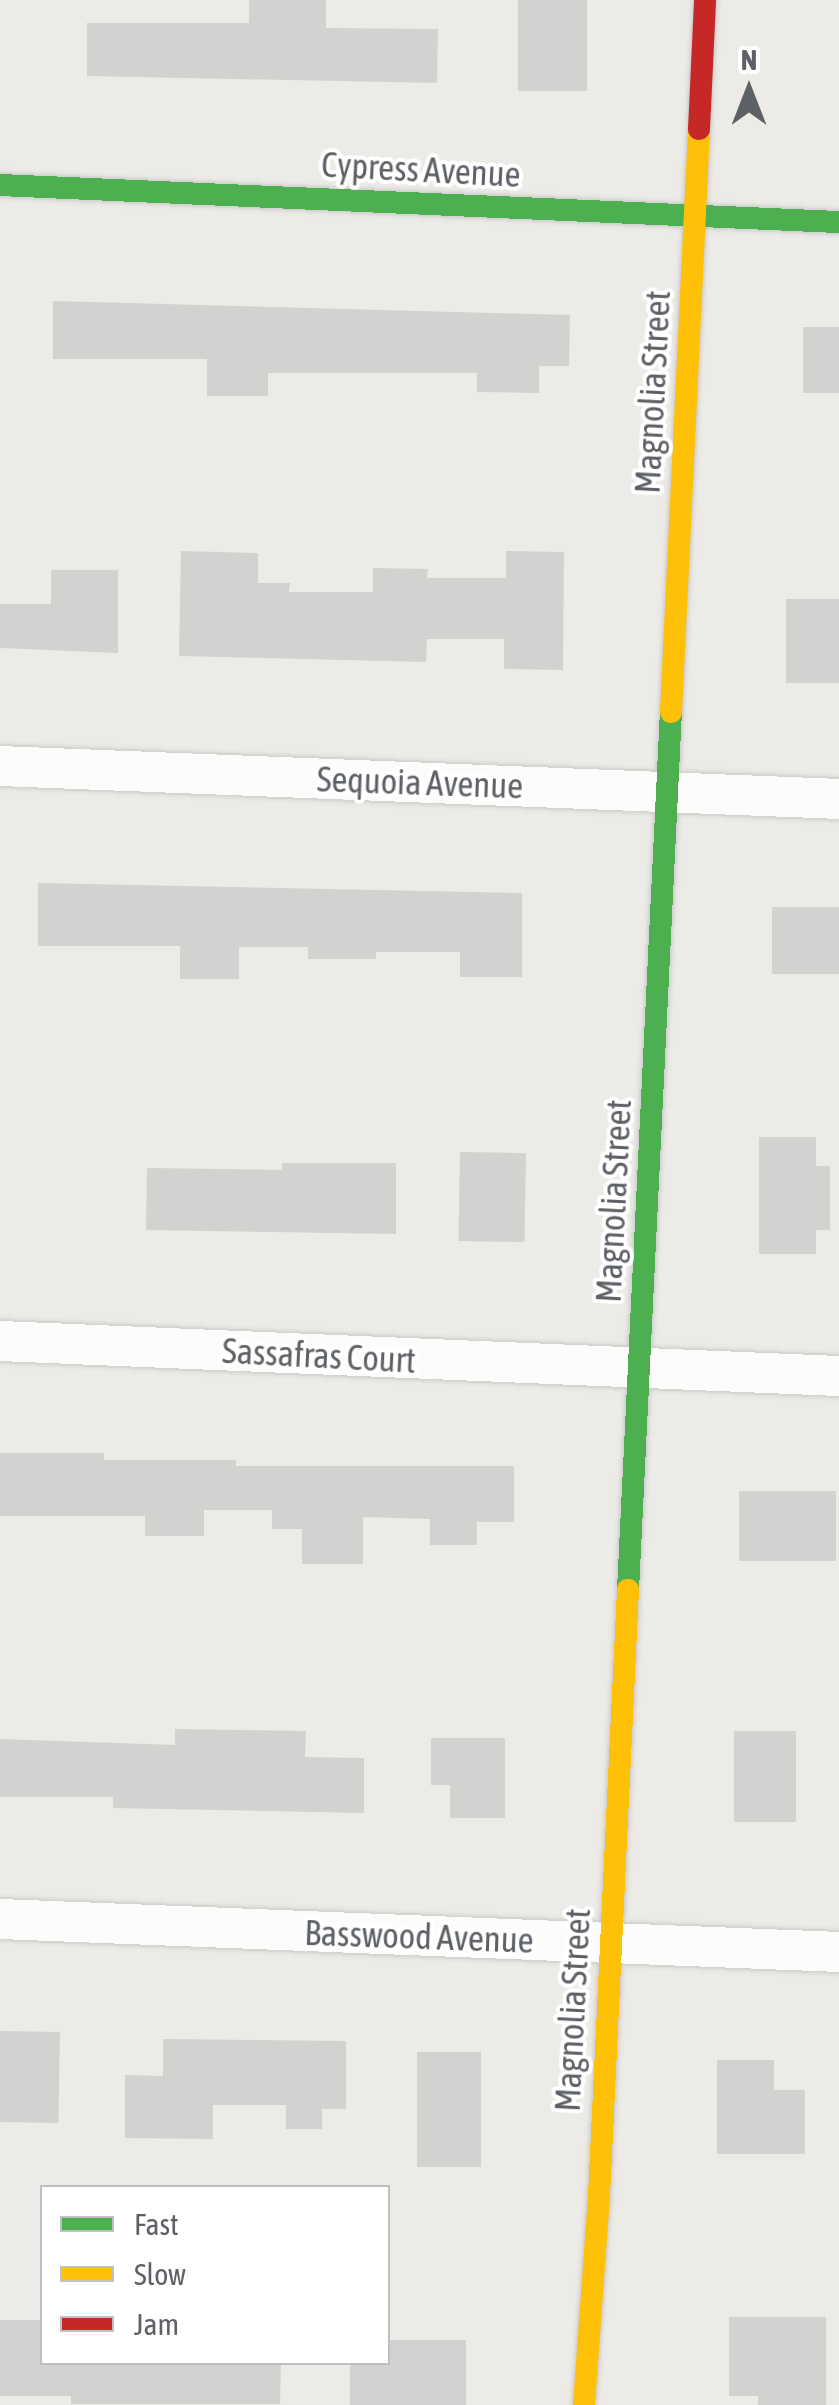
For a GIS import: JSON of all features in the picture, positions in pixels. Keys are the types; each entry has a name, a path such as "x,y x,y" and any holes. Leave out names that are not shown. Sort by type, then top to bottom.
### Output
{"street":[{"name":"Magnolia Street","path":"584,2405 669,791 706,0"},
{"name":"Cypress Avenue","path":"0,185 839,222"},
{"name":"Sequoia Avenue","path":"0,766 839,799"},
{"name":"Sassafras Court","path":"0,1341 839,1376"},
{"name":"Basswood Avenue","path":"0,1919 839,1952"}],"building":[{"path":"249,0 326,0 326,28 438,29 437,83 87,76 87,23 249,23"},
{"path":"518,0 587,0 587,91 518,91"},
{"path":"53,301 570,315 569,366 539,366 539,393 477,392 477,373 268,373 268,396 207,396 207,359 53,359"},
{"path":"803,327 839,327 839,393 803,393"},
{"path":"181,551 258,553 258,583 290,583 289,592 373,592 373,568 428,569 427,578 506,578 506,551 564,552 563,670 504,669 504,639 427,639 426,662 179,656"},
{"path":"51,570 118,570 118,653 0,648 0,604 51,604"},
{"path":"786,599 839,599 839,683 786,683"},
{"path":"38,883 522,893 522,977 460,977 460,952 376,952 376,959 308,959 308,947 239,947 239,979 180,979 180,946 38,946"},
{"path":"772,907 839,907 839,974 772,974"},
{"path":"759,1137 816,1137 816,1166 830,1166 830,1230 816,1230 816,1254 759,1254"},
{"path":"460,1152 526,1153 524,1242 458,1241"},
{"path":"282,1163 396,1163 396,1234 146,1230 147,1168 282,1170"},
{"path":"0,1453 104,1453 104,1460 236,1460 236,1466 514,1466 514,1522 477,1522 477,1545 430,1545 430,1519 363,1517 363,1564 302,1564 302,1529 272,1529 272,1510 204,1510 204,1536 145,1536 145,1516 0,1516"},
{"path":"739,1491 836,1491 836,1561 739,1561"},
{"path":"175,1729 306,1731 305,1757 364,1758 364,1813 113,1808 113,1797 0,1797 0,1739 175,1745"},
{"path":"734,1731 796,1731 796,1822 734,1822"},
{"path":"431,1738 505,1738 505,1818 450,1818 450,1785 431,1785"},
{"path":"0,2031 60,2032 58,2123 0,2122"},
{"path":"163,2039 346,2041 346,2109 322,2109 322,2129 286,2129 286,2105 213,2105 213,2139 125,2138 125,2075 163,2076"},
{"path":"417,2052 481,2052 481,2167 417,2167"},
{"path":"717,2060 774,2060 774,2090 805,2090 805,2154 717,2154"},
{"path":"729,2317 826,2317 826,2405 758,2405 758,2396 729,2396"},
{"path":"0,2320 40,2320 40,2365 281,2365 280,2404 71,2404 71,2396 0,2396"},
{"path":"390,2340 466,2340 466,2405 350,2405 350,2365 390,2365"}],"traffic: fast":[{"path":"0,185 839,222"},
{"path":"628,1590 671,712"}],"traffic: slow":[{"path":"671,712 699,129"},
{"path":"584,2405 599,2196 628,1590"}],"traffic: jam":[{"path":"699,129 705,0"}]}
